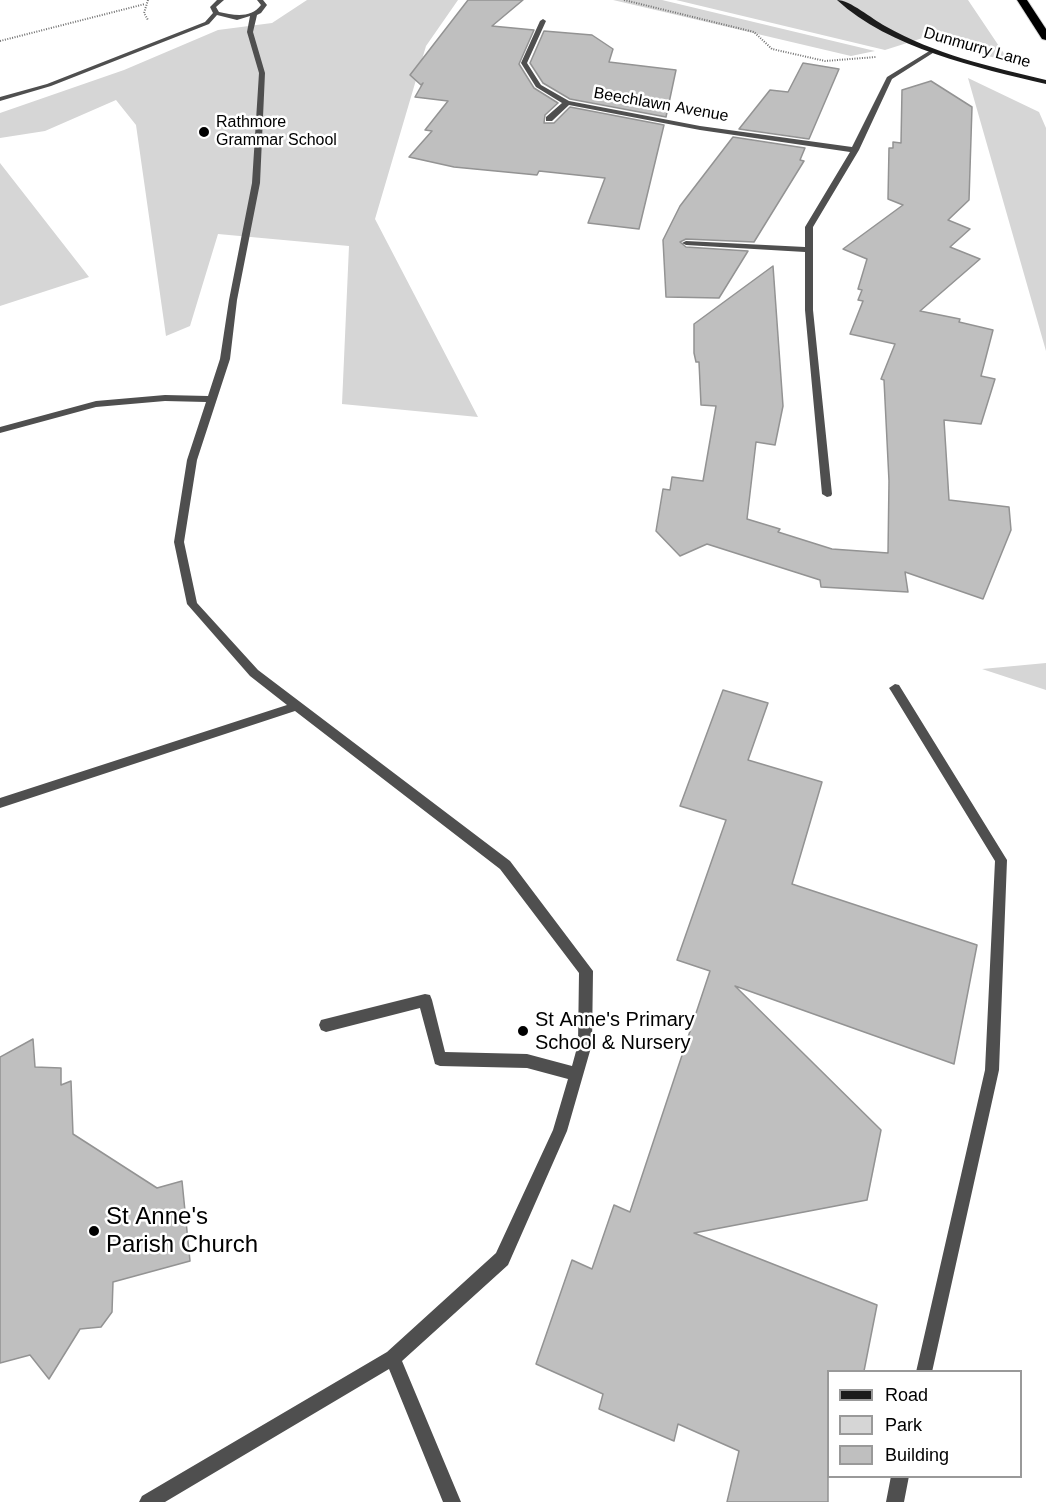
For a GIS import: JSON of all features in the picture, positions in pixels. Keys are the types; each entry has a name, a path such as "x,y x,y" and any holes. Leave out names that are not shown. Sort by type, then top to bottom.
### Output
{"highway":[{"path":"1022,0 1046,37"}],"street":[{"path":"221,0 213,7 216,13 229,18 254,15 263,9 264,5 260,0"},
{"name":"Dunmurry Lane","path":"840,0 883,28 933,51 1046,82"},
{"path":"0,99 48,85 132,54 207,23 216,13"},
{"path":"148,1502 393,1358 502,1259 560,1131 585,1044 586,971 506,865 254,673 192,604 179,542 192,460 225,359 233,300 256,183 262,73 250,32 254,15"},
{"name":"Beechlawn Avenue","path":"543,21 524,63 538,86 567,103 700,128 855,150"},
{"path":"827,494 809,310 809,227 855,150 889,78 933,51"},
{"path":"549,119 567,103"},
{"path":"686,243 809,250"},
{"path":"0,430 96,404 165,398 212,399"},
{"path":"895,688 1001,860 992,1070 924,1370"},
{"path":"0,803 297,706"},
{"path":"326,1025 425,1000 440,1059 527,1061 576,1074"},
{"path":"393,1358 452,1502"},
{"path":"895,1502 900,1478"}],"path":[{"path":"624,0 754,32 772,49 825,61 883,57"},
{"path":"0,41 145,4"}],"green space":[{"path":"307,0 458,0 426,46 375,219 478,417 342,404 349,246 218,234 190,326 166,336 136,125 116,100 45,131 0,138 0,113 124,70 218,30 272,23"},
{"path":"613,0 662,0 875,51 851,56"},
{"path":"676,0 968,0 1009,61 966,51 929,36 885,50"},
{"path":"968,78 1039,112 1046,128 1046,351"},
{"path":"0,163 89,277 0,306"},
{"path":"1046,663 1046,690 982,669"}],"building":[{"path":"468,0 523,0 492,26 534,30 519,64 534,88 558,103 545,115 544,123 554,123 570,107 664,125 639,229 588,223 605,178 539,171 537,175 454,167 409,157 432,131 425,130 448,101 415,97 423,83 421,85 410,75"},
{"path":"544,31 592,35 613,49 609,62 676,70 666,117 570,99 543,83 530,63"},
{"path":"803,63 839,69 809,139 739,129 770,90 788,92"},
{"path":"931,81 972,107 969,200 948,220 970,229 950,247 980,259 920,311 960,319 959,322 993,330 981,376 995,379 981,424 944,420 949,500 1009,507 1011,530 983,599 905,572 908,592 821,587 820,580 707,544 680,556 656,531 663,489 670,490 672,477 703,481 716,406 701,405 699,362 696,362 694,353 694,324 773,266 783,406 775,445 756,442 747,519 780,529 778,532 832,549 888,553 889,481 884,380 881,379 895,344 850,334 863,301 858,300 862,290 858,289 867,259 843,249 903,205 888,199 889,148 893,148 893,142 901,143 902,90"},
{"path":"733,137 805,148 800,160 804,161 754,242 686,239 680,242 686,247 748,251 719,298 666,297 663,240 680,206"},
{"path":"723,690 768,703 748,760 822,782 792,884 977,945 954,1064 735,986 881,1130 867,1200 694,1233 877,1305 864,1370 827,1370 828,1502 727,1502 739,1451 678,1424 674,1441 599,1409 603,1394 536,1364 572,1260 592,1269 614,1205 630,1212 710,971 677,960 726,820 680,806"},
{"name":"St Anne's Parish Church","path":"33,1039 35,1067 61,1068 61,1085 71,1081 73,1134 157,1188 182,1181 190,1261 113,1282 112,1312 101,1327 80,1329 49,1379 30,1355 0,1363 0,1057"}],"place":[{"name":"Rathmore Grammar School","path":"204,132"},
{"name":"St Anne's Primary School & Nursery","path":"523,1031"},
{"name":"St Anne's Parish Church","path":"94,1231"}]}
